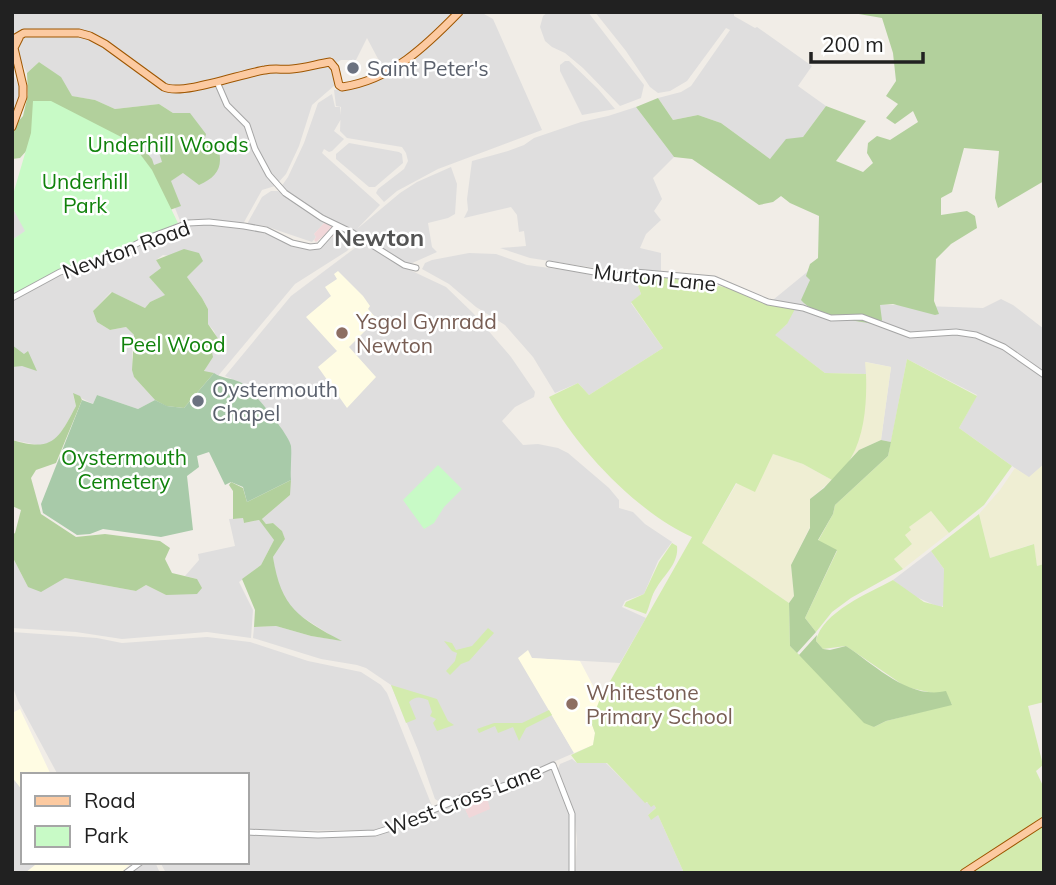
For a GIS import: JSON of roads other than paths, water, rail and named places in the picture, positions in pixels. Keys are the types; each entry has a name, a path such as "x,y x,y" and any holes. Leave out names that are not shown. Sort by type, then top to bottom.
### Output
{"main road":[{"path":"12,40 24,33 79,33 90,36 169,89 180,90 265,70 292,69 330,62 335,68 339,85 346,86 370,81 389,72 414,55 459,12"},
{"path":"12,127 23,97 23,86 14,58 17,39 36,33"},
{"path":"964,873 1044,821"}],"street":[{"path":"217,82 227,105 250,130 269,175 285,193 404,265 416,268"},
{"name":"Newton Road","path":"12,298 60,272 111,257 148,238 188,223 209,222 266,230 292,243 310,247 319,246 337,226"},
{"name":"Murton Lane","path":"549,264 617,276 635,272 713,279 768,302 831,318 862,317 910,335 956,332 986,337 1044,375"},
{"name":"West Cross Lane","path":"248,832 318,835 374,833 461,798 513,783 553,765 572,814 572,873"}],"place":[{"name":"Saint Peter's","path":"353,68"},
{"name":"Ysgol Gynradd Newton","path":"342,333"},
{"name":"Oystermouth Chapel","path":"198,401"},
{"name":"Whitestone Primary School","path":"572,704"}],"district":[{"name":"Newton","path":"379,237"}],"park label":[{"name":"Underhill Woods","path":"168,144"},
{"name":"Underhill Park","path":"85,193"},
{"name":"Peel Wood","path":"173,344"},
{"name":"Oystermouth Cemetery","path":"124,469"}]}
